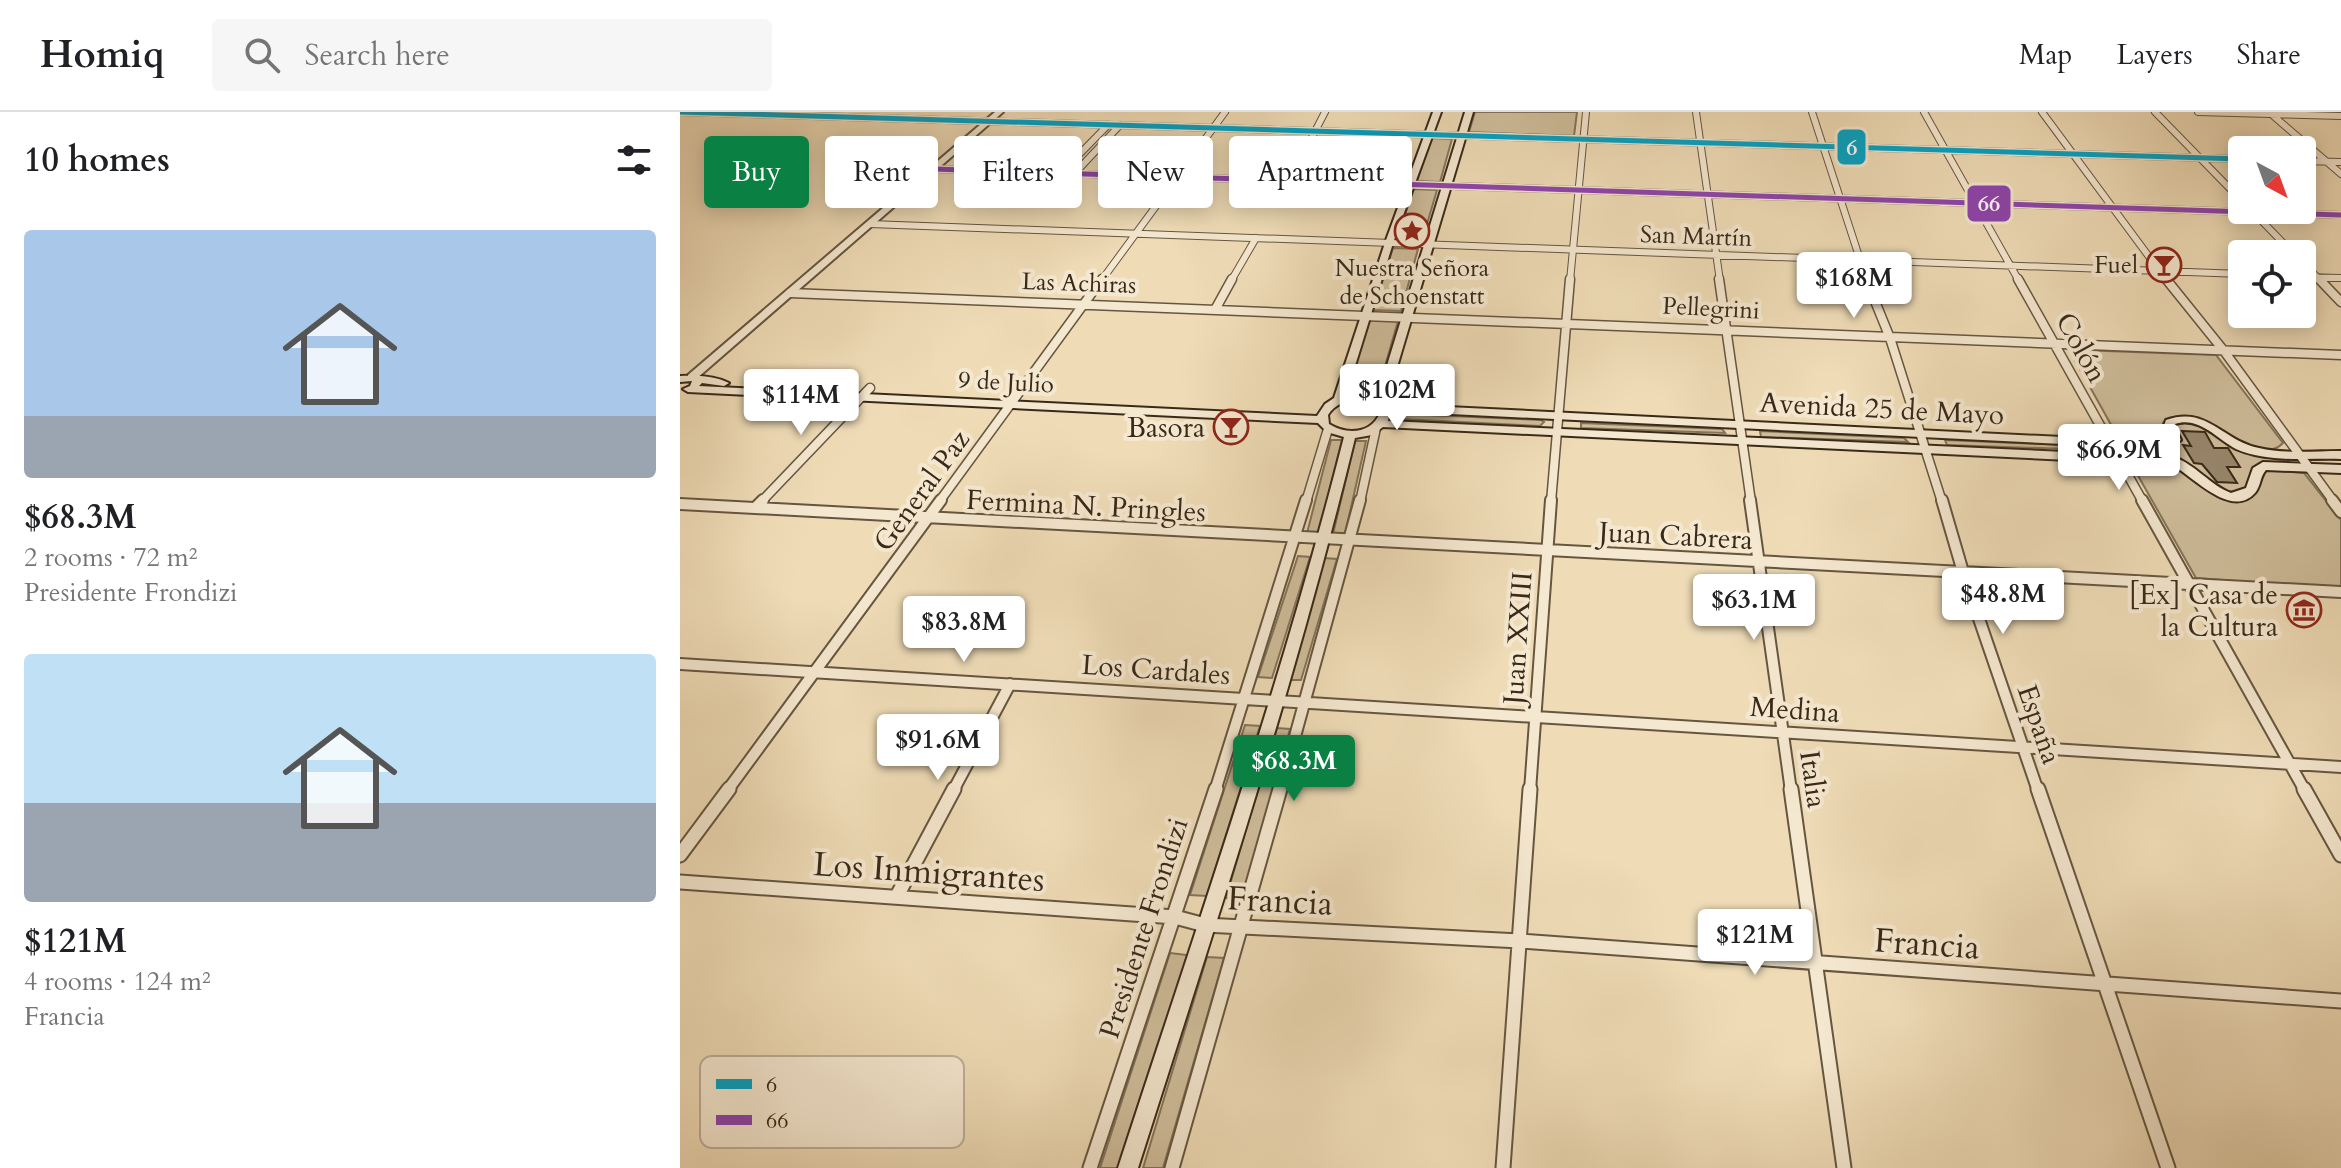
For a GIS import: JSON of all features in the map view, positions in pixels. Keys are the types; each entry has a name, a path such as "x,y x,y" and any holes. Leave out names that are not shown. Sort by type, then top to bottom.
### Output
{"main road":[{"path":"938,165 999,112"},
{"path":"1412,181 1437,112"},
{"path":"1378,426 1385,418 1382,406 1406,316 1469,112"},
{"path":"686,382 888,208"},
{"path":"1325,420 1339,400 1402,208"},
{"name":"9 de Julio","path":"686,382 1165,407 1325,420 1350,435"},
{"name":"Avenida 25 de Mayo","path":"1339,400 1366,398 1382,406 1557,416 2172,445 2175,440 2168,425 2173,420 2184,418 2205,424 2248,449 2341,455"},
{"name":"Avenida 25 de Mayo","path":"1350,435 1378,426 1556,431 2174,461 2191,469 2211,489 2237,496 2251,490 2255,475 2263,466 2341,469"},
{"name":"Presidente Frondizi","path":"1128,1168 1278,701 1326,540 1350,435"}],"street":[{"path":"680,112 2228,159"},
{"path":"832,112 840,117"},
{"name":"General Paz","path":"1208,136 1225,112"},
{"path":"1313,136 1325,112"},
{"name":"Juan XXIII","path":"1503,1168 1557,416 1586,112"},
{"name":"Italia","path":"1696,112 1844,1168"},
{"name":"España","path":"1812,112 1858,260 1890,338 1927,449 1963,572 2168,1168"},
{"name":"Colón","path":"1924,112 2341,855"},
{"path":"2042,112 2159,271 2224,351 2341,512"},
{"path":"2155,112 2228,187"},
{"path":"2198,112 2341,116"},
{"path":"2271,113 2341,174"},
{"path":"1082,152 1108,125"},
{"path":"1082,166 1120,125"},
{"path":"2316,162 2341,162"},
{"path":"1412,184 2228,210"},
{"name":"General Paz","path":"680,855 1154,208"},
{"path":"2316,214 2341,215"},
{"name":"San Martín","path":"870,224 2228,273"},
{"path":"2265,224 2280,240"},
{"path":"1216,308 1256,238"},
{"path":"2317,277 2341,278"},
{"path":"2317,277 2341,302"},
{"name":"Las Achiras","path":"790,293 1366,315"},
{"name":"Pellegrini","path":"1366,315 2341,355"},
{"path":"755,508 866,393"},
{"name":"Presidente Frondizi","path":"1090,1168 1297,539 1325,420"},
{"path":"1172,1168 1351,541 1378,426"},
{"name":"Fermina N. Pringles","path":"680,504 1297,539"},
{"name":"Juan Cabrera","path":"1297,539 2341,592"},
{"name":"Los Cardales","path":"680,664 1246,698"},
{"path":"897,896 1010,684"},
{"name":"Medina","path":"1246,698 2341,767"},
{"name":"Los Inmigrantes","path":"680,882 1175,917"},
{"name":"Francia","path":"1175,917 1205,925 1520,941 2341,1001"}],"shaded area":[{"path":"1475,112 1577,112 1574,136 1469,132"},
{"path":"1431,138 1452,139 1440,182 1417,181"},
{"path":"1413,189 1437,190 1422,241 1397,241 1407,208 1412,208"},
{"path":"1393,248 1418,249 1401,311 1373,310"},
{"path":"1370,320 1398,321 1376,397 1345,396"},
{"path":"2078,350 2216,355 2283,443 2271,450 2257,449 2191,417 2176,416 2163,423 2170,439 2164,444 2119,439 2071,353"},
{"path":"1402,414 1544,422 1540,426 1401,419"},
{"path":"2183,420 2202,426 2225,440 2289,461 2258,465 2244,491 2234,492 2218,487 2184,462 2141,457 2128,451 2164,450 2178,446 2173,425"},
{"path":"1581,423 1722,429 1725,433 1581,428"},
{"path":"1760,431 1904,438 1908,442 1761,437"},
{"path":"1331,440 1342,440 1319,533 1307,533"},
{"path":"1945,440 2092,446 2097,450 1947,445"},
{"path":"1355,441 1366,441 1345,534 1333,534"},
{"path":"2134,462 2170,464 2192,474 2197,483 2208,491 2235,499 2265,469 2304,473 2341,520 2341,589 2196,578 2132,465"},
{"path":"1298,556 1310,557 1272,678 1258,677"},
{"path":"1324,558 1337,559 1301,680 1288,680"},
{"path":"1245,725 1260,726 1207,896 1190,895"},
{"path":"1276,728 1290,729 1242,899 1226,898"},
{"path":"1170,953 1187,955 1120,1168 1100,1168"},
{"path":"1207,957 1224,958 1163,1168 1143,1168"}],"building":[{"path":"2182,431 2205,432 2214,448 2228,448 2240,467 2227,467 2237,483 2217,482 2202,464 2194,463 2183,445 2191,446"}],"transit line":[{"name":"6","path":"680,112 2228,159"},
{"name":"66","path":"938,169 2341,215"}],"place":[{"name":"Nuestra Señora de Schoenstatt","path":"1412,231"},
{"name":"Fuel","path":"2164,265"},
{"name":"Basora","path":"1231,427"},
{"name":"[Ex] Casa de la Cultura","path":"2304,610"}]}
